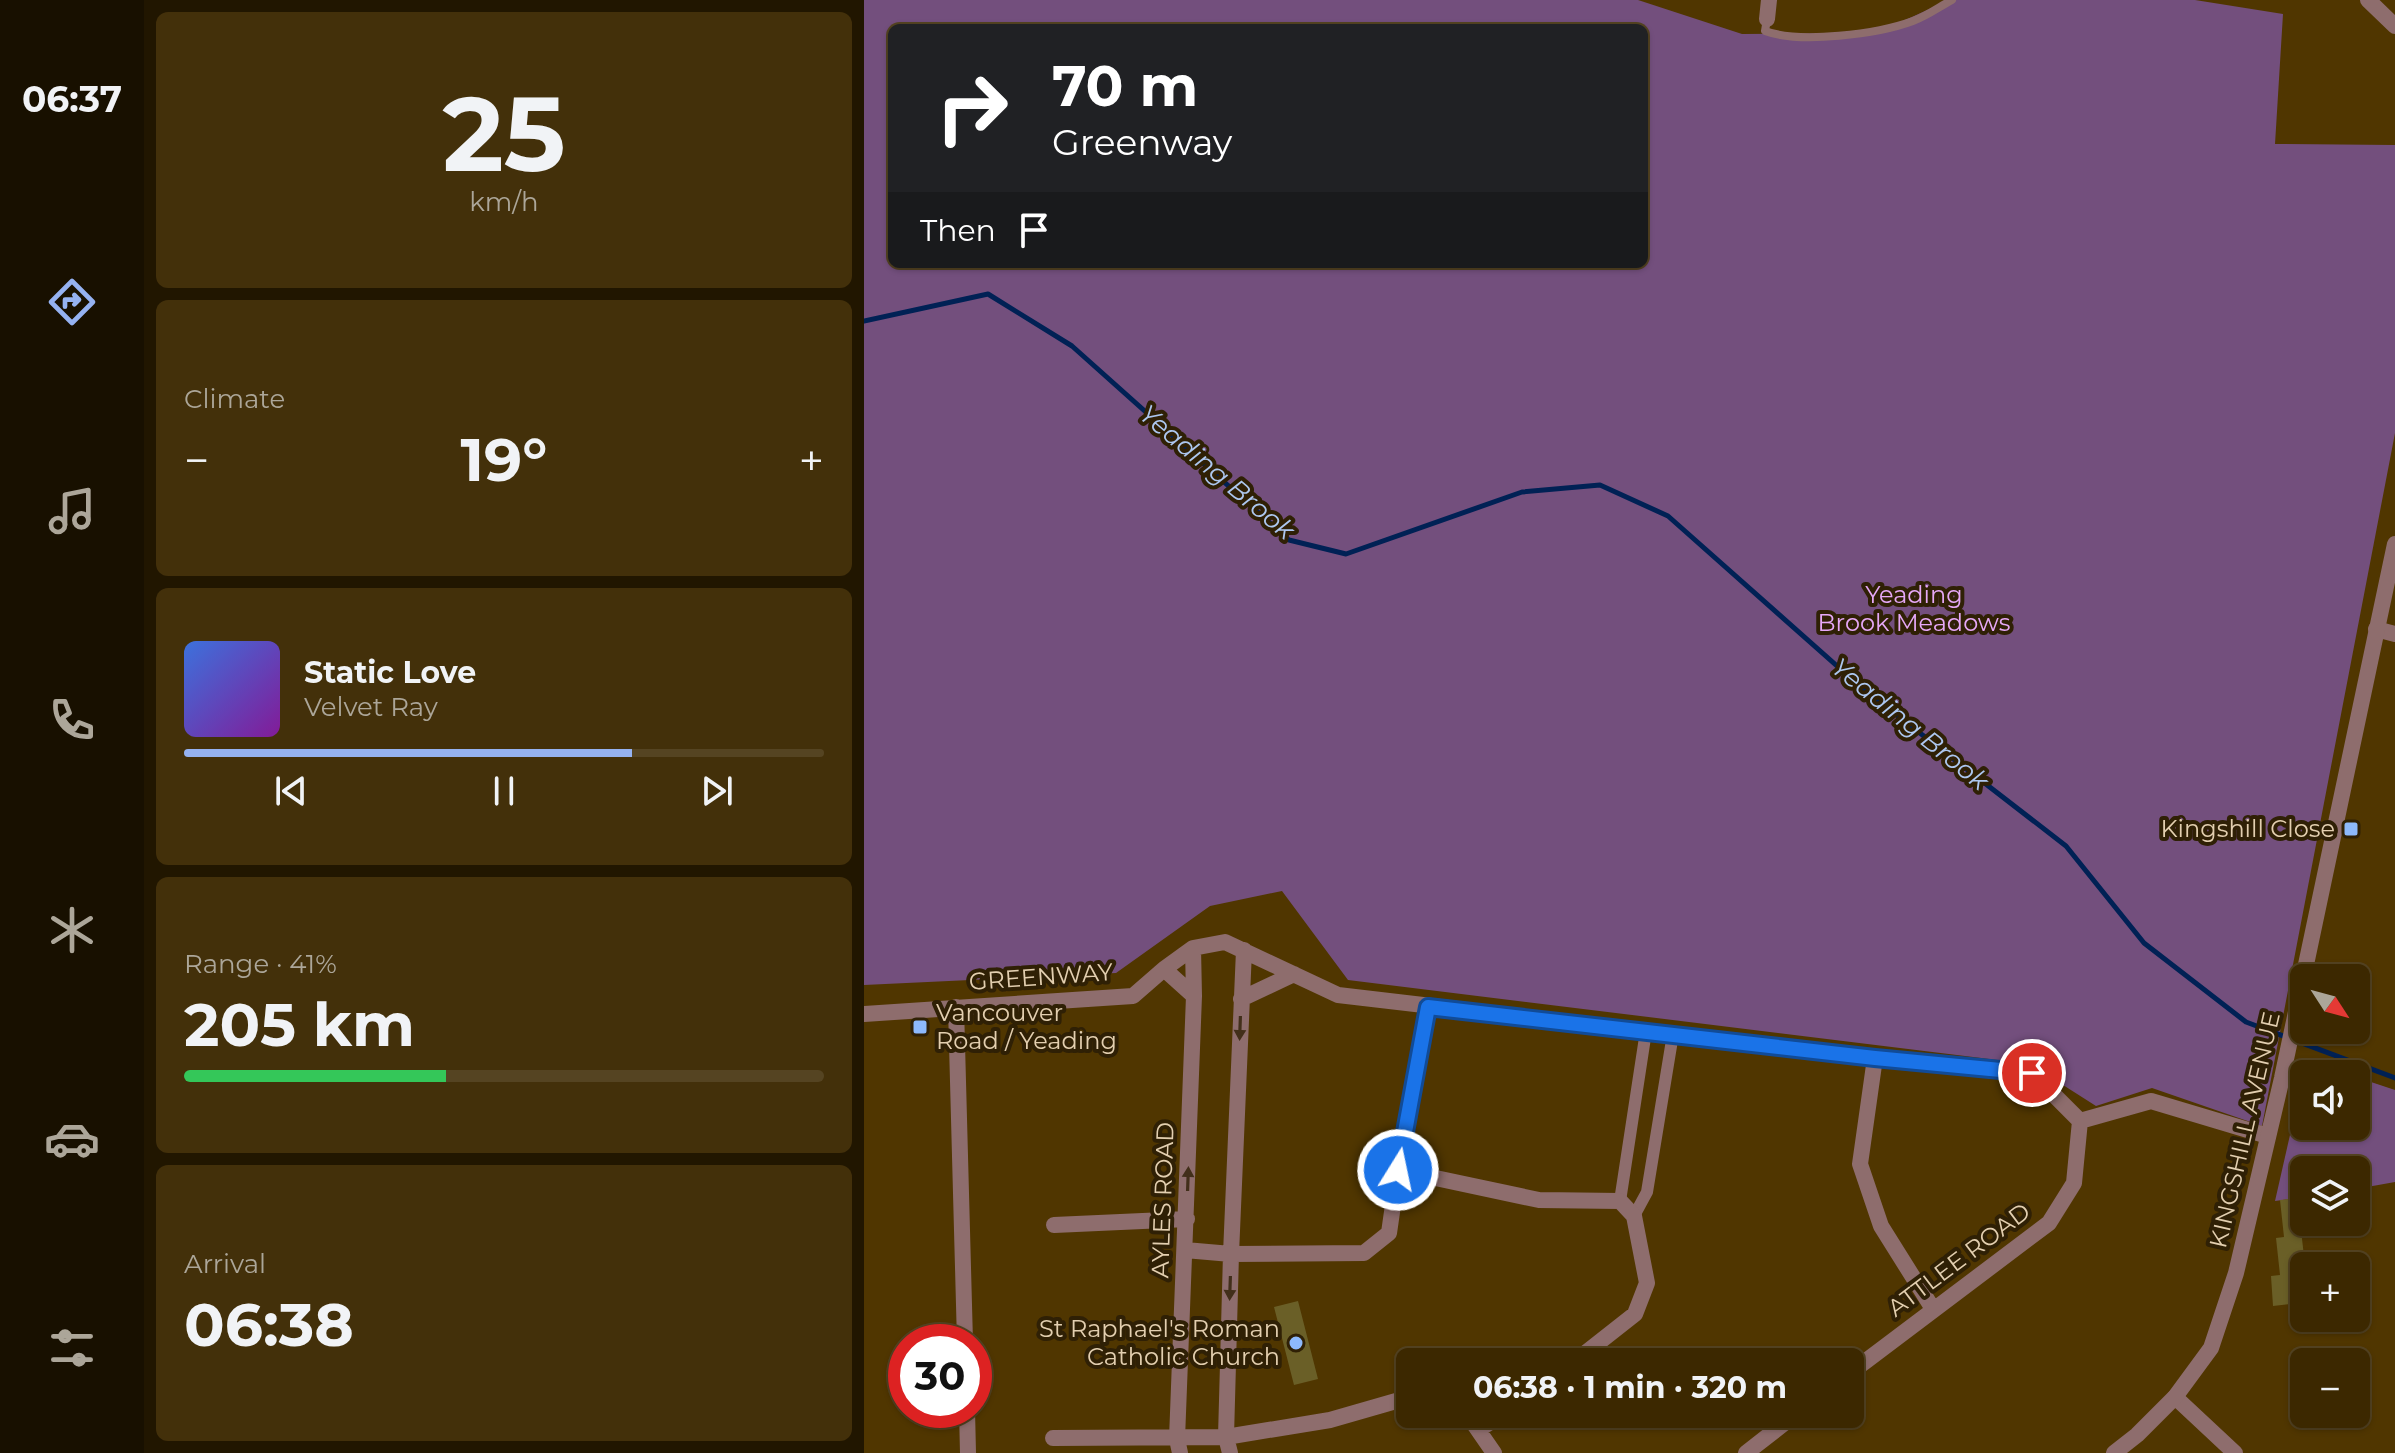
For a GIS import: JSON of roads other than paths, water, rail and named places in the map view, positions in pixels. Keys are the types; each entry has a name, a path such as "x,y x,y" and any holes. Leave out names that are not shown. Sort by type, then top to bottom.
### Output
{"street":[{"path":"1767,19 1769,0"},
{"path":"2368,0 2395,26"},
{"name":"KINGSHILL AVENUE","path":"2114,1453 2175,1397 2211,1348 2236,1273 2286,1061 2395,544"},
{"path":"2376,629 2395,634"},
{"path":"1193,948 1225,942 1338,995 1875,1058 2032,1073 2080,1121 2151,1101 2268,1136"},
{"name":"GREENWAY","path":"864,1014 1133,996 1193,948"},
{"name":"AYLES ROAD","path":"1179,1446 1193,948"},
{"path":"1228,1445 1231,1254 1244,950"},
{"path":"1164,969 1194,996"},
{"path":"1241,999 1294,974"},
{"path":"956,1007 965,1324"},
{"path":"1185,1250 1231,1254 1364,1253 1389,1233 1428,1007"},
{"path":"1620,1201 1646,1031"},
{"path":"1634,1216 1647,1192 1673,1034"},
{"path":"1875,1058 1860,1164 1881,1226 1933,1309"},
{"name":"ATTLEE ROAD","path":"1864,1362 2049,1223 2074,1183 2080,1121"},
{"path":"1398,1170 1539,1200 1620,1201 1634,1216 1647,1283 1635,1314 1592,1348"},
{"path":"1054,1225 1187,1219"},
{"path":"2175,1397 2235,1453"},
{"path":"1053,1438 1179,1446 1228,1445 1396,1401"},
{"path":"967,1428 968,1453"},
{"path":"1481,1428 1478,1430 1494,1453"},
{"path":"1746,1453 1778,1428"}],"lane":[{"path":"1767,19 1765,31 1780,37 1830,36 1890,28 1914,21 1952,0"}],"waterway":[{"name":"Yeading Brook","path":"864,321 988,294 1072,346 1289,540 1346,554 1522,492 1600,485 1668,516 1863,689 2066,846 2144,943 2246,1022 2395,1078"}],"place":[{"name":"Kingshill Close","path":"2351,829"},
{"name":"Vancouver Road / Yeading","path":"920,1027"},
{"name":"St Raphael's Roman Catholic Church","path":"1296,1343"}],"park label":[{"name":"Yeading Brook Meadows","path":"1914,609"}]}
